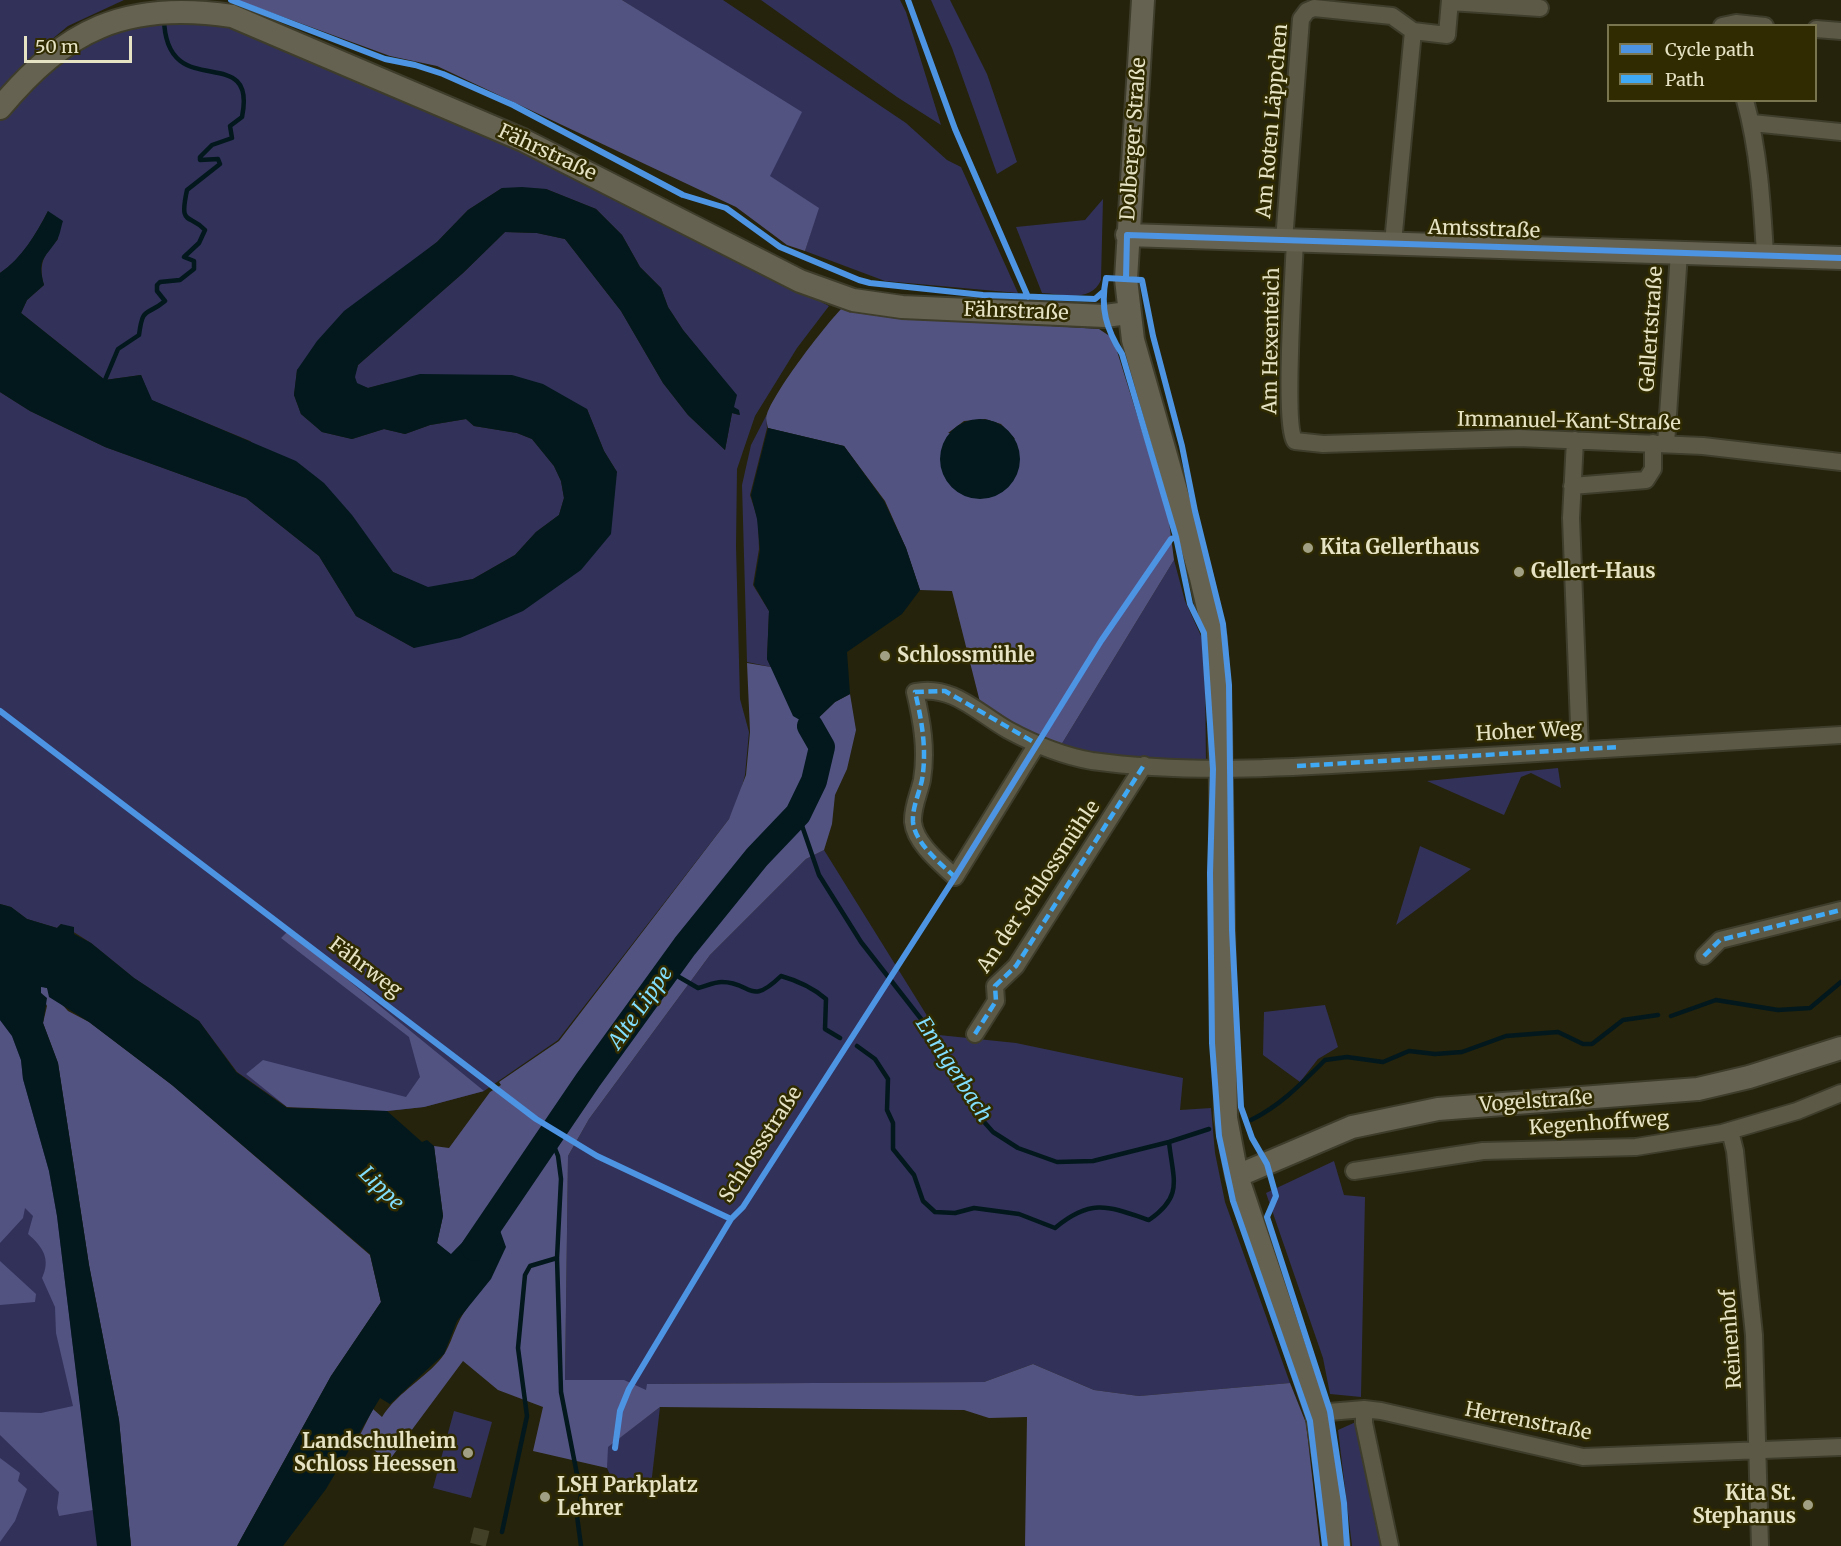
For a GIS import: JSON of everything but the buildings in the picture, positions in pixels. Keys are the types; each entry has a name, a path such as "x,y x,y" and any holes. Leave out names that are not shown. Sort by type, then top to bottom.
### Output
{"main road":[{"name":"Dolberger Straße","path":"1143,0 1127,234 1128,313 1133,340 1211,621 1216,656 1226,1118 1237,1176 1317,1413 1338,1546"},
{"name":"Fährstraße","path":"0,108 50,52 85,25 123,9 171,4 197,5 232,16 513,136 800,281 843,297 879,304 938,309 1105,316 1128,313"},
{"name":"Amtsstraße","path":"1127,234 1841,258"},
{"name":"Vogelstraße","path":"1237,1176 1352,1127 1404,1114 1446,1108 1698,1089 1749,1077 1841,1048"}],"street":[{"path":"1393,243 1413,31 1447,35 1450,1 1540,8"},
{"name":"Am Roten Läppchen","path":"1290,240 1301,19 1314,8 1392,16 1413,31"},
{"path":"1817,29 1841,31"},
{"path":"1746,102 1752,123 1762,195 1765,254"},
{"path":"1752,123 1841,132"},
{"name":"Am Hexenteich","path":"1290,240 1290,404 1291,432 1295,441"},
{"name":"Gellertstraße","path":"1572,486 1646,480 1653,469 1659,444 1678,253"},
{"name":"Immanuel-Kant-Straße","path":"1295,441 1323,444 1519,438 1575,440 1659,444 1841,462"},
{"path":"1575,440 1572,486 1572,598 1580,750"},
{"path":"1037,744 955,877 933,856 918,836 913,822 925,754 922,720 915,692 945,691 1008,730 1065,755 1144,765 1220,769"},
{"name":"Hoher Weg","path":"1220,769 1841,735"},
{"name":"An der Schlossmühle","path":"975,1034 996,1000 995,986 1016,966 1144,765"},
{"path":"1704,957 1720,940 1841,910"},
{"name":"Kegenhoffweg","path":"1354,1171 1483,1151 1636,1147 1730,1131 1797,1111 1841,1093"},
{"name":"Reinenhof","path":"1730,1131 1735,1151 1754,1335 1760,1546"},
{"path":"1364,1410 1364,1423 1390,1546"},
{"name":"Herrenstraße","path":"1317,1413 1364,1410 1583,1457 1841,1447"}],"shaded area":[{"path":"0,0 124,0 68,26 40,49 0,97"},
{"path":"237,0 622,0 802,112 770,176 819,208 805,251 787,245 736,207 437,66 390,56"},
{"path":"622,0 723,0 906,123 947,160 961,167 1018,293 885,281 805,251 818,208 770,177 671,32"},
{"path":"761,0 900,0 906,12 941,125 897,97"},
{"path":"931,0 950,0 987,74 1017,162 997,174 952,48"},
{"path":"198,12 467,122 653,212 829,306 797,348 755,416 737,469 736,546 740,699 749,732 745,775 738,801 729,819 558,1040 484,1091 424,1107 387,1111 287,1107 237,1072 199,1021 134,978 91,943 61,924 57,928 27,919 11,907 0,904 0,392 30,411 105,447 246,498 319,556 356,616 414,648 617,472 604,451 587,409 387,383 368,388 357,384 354,377 358,365 463,273 505,232 537,233 565,239 621,311 663,383 688,415 725,450 732,413 739,415 733,407 736,395 683,330 668,307 661,288 640,267 622,235 596,209 546,189 502,188 468,210 437,242 392,278 297,370 294,395 301,414 322,432 352,439 384,429 405,434 430,425 466,419 474,426 517,433 532,439 554,466 561,481 564,498 559,515 536,532 515,555 473,579 428,588 393,572 376,550 250,441 151,400 141,375 105,380 21,313 27,300 44,285 43,260 58,239 48,211 22,253 0,273 0,120 27,86 88,30"},
{"path":"1103,199 1101,280 1091,292 1083,294 1042,293 1016,227 1085,220"},
{"path":"842,308 877,315 1099,329 1111,337 1168,514 1174,560 1058,750 981,706 952,591 920,590 906,548 885,501 844,446 768,428 766,416 772,403 801,359","holes":["985,419 1001,424 1015,439 948,433 964,421"]},
{"path":"766,416 767,428 750,495 758,520 759,549 753,585 769,611 767,659 771,667 747,662 742,485 751,445"},
{"path":"1174,560 1185,601 1202,638 1205,670 1206,766 1058,750"},
{"path":"747,663 771,667 810,726 835,702 850,694 856,730 847,769 835,795 832,824 824,850 806,859 710,955 589,1119 568,1156 565,1380 624,1380 646,1390 647,1384 984,1382 1033,1364 1094,1390 1139,1396 1290,1383 1306,1423 1320,1546 1025,1546 1027,1417 989,1418 964,1410 660,1407 608,1447 607,1468 533,1451 543,1407 498,1390 463,1361 388,1462 359,1437 373,1409 382,1417 397,1399 439,1361 468,1307 451,1255 437,1243 443,1216 434,1146 449,1148 490,1092 501,1085 499,1082 559,1041 729,819 746,775 750,732"},
{"path":"1558,768 1561,788 1531,773 1521,777 1504,815 1427,781"},
{"path":"1420,846 1471,869 1396,925"},
{"path":"824,850 939,1035 1016,1043 1183,1078 1180,1110 1211,1108 1215,1153 1225,1202 1290,1383 1139,1396 1094,1390 1033,1364 984,1382 648,1384 647,1391 565,1381 568,1156 589,1119 710,955 806,859"},
{"path":"0,918 60,1178 106,1546 0,1546"},
{"path":"288,931 484,1091 424,1107 387,1111 287,1107 246,1074 263,1060 406,1097 420,1077 409,1037 281,938"},
{"path":"41,986 47,988 68,1011 89,1022 172,1085 370,1255 381,1302 331,1376 237,1546 131,1546 119,1420 89,1265 58,1063 43,1023 47,1006 41,993"},
{"path":"1325,1005 1338,1047 1318,1059 1300,1082 1263,1055 1264,1012"},
{"path":"0,1020 12,1036 21,1060 23,1079 49,1171 57,1216 93,1510 59,1516 57,1508 59,1492 0,1435 0,1412 41,1413 73,1406 56,1333 55,1307 42,1278 46,1265 44,1254 28,1234 33,1216 25,1208 23,1218 0,1243"},
{"path":"1334,1161 1344,1195 1365,1197 1361,1397 1330,1394 1323,1358 1266,1193"},
{"path":"0,1261 36,1294 35,1302 0,1305"},
{"path":"660,1407 650,1494 618,1493 607,1468 607,1447"},
{"path":"454,1411 492,1422 471,1498 433,1488"},
{"path":"1358,1421 1384,1546 1352,1546 1338,1430"},
{"path":"0,1458 20,1473 18,1481 27,1489 15,1521 0,1542"}],"water":[{"path":"502,188 546,189 596,209 622,235 640,267 661,288 668,307 683,330 737,395 734,407 739,410 740,415 732,413 725,450 688,415 663,383 621,311 565,239 537,233 505,232 463,273 358,365 355,377 357,383 368,388 420,374 512,375 543,384 587,409 604,451 617,472 611,534 581,570 523,611 460,638 414,648 356,616 319,556 246,498 105,447 30,411 0,392 0,273 22,253 48,211 63,221 58,238 43,260 41,269 44,285 27,300 21,313 105,380 141,375 152,400 296,461 324,483 352,515 393,572 428,587 473,579 515,555 536,532 559,515 564,498 561,481 554,466 532,439 517,433 474,426 466,419 430,425 405,434 384,429 352,439 322,432 301,414 294,395 297,370 317,341 344,311 437,242 468,210"},
{"path":"980,419 995,422 1008,431 1017,444 1020,459 1017,474 1008,487 995,496 980,499 965,496 952,487 943,474 940,459 943,444 952,431 965,422"},
{"path":"768,428 844,446 884,501 906,548 920,590 902,614 847,652 850,694 835,702 810,726 793,716 767,659 769,611 754,585 760,550 757,519 751,495"},
{"name":"Lippe","path":"0,904 11,907 27,919 57,928 61,924 74,927 74,934 91,943 134,978 199,1021 236,1072 287,1108 387,1111 422,1142 427,1140 434,1146 443,1216 437,1243 451,1254 487,1217 497,1222 506,1247 491,1279 457,1321 444,1354 390,1404 380,1398 326,1489 283,1546 237,1546 331,1376 381,1302 370,1254 172,1085 89,1022 49,997 47,988 41,987 41,993 47,998 43,1023 58,1063 89,1265 119,1420 131,1546 97,1546 57,1216 49,1171 23,1079 21,1060 12,1036 0,1020"}],"waterway":[{"path":"105,380 118,349 139,335 144,315 165,301 157,291 157,285 160,282 180,280 194,269 194,261 184,257 199,243 205,230 187,218 185,214 187,190 220,164 218,159 200,160 200,157 212,145 232,138 230,126 242,117 243,94 237,81 225,75 194,68 179,60 169,45 164,19"},
{"name":"Alte Lippe","path":"474,1248 588,1080 685,946 757,857 798,814 814,781 822,747 810,726"},
{"name":"Ennigerbach","path":"798,814 819,875 861,942 925,1024 977,1114 993,1132 1018,1148 1057,1162 1093,1161 1169,1142 1209,1129"},
{"path":"667,970 698,988 722,982 739,985 756,992 771,985 781,976 794,980 826,999 825,1029 840,1038"},
{"name":"Ennigerbach","path":"1671,1016 1716,1000 1778,1010 1810,1008 1841,982"},
{"name":"Ennigerbach","path":"1251,1120 1281,1101 1325,1060 1347,1057 1383,1062 1409,1051 1435,1054 1462,1052 1506,1036 1558,1032 1583,1044 1592,1044 1623,1020 1658,1015"},
{"path":"857,1046 875,1059 888,1079 887,1110 893,1123 893,1149 914,1175 923,1201 935,1212 955,1213 974,1208 1019,1214 1055,1228 1079,1212 1100,1207 1111,1208 1149,1220 1160,1211 1172,1195 1174,1177 1169,1142"},
{"path":"550,1136 558,1156 561,1179 557,1258 561,1392 581,1495 577,1516 581,1546"},
{"path":"502,1532 527,1416 518,1348 525,1275 530,1266 557,1258"}],"tunnel":[{"path":"472,1535 488,1539"}],"marked path":[{"path":"955,877 923,845 913,822 924,758 922,725 915,692 945,691 1037,744 1039,741"},
{"path":"1297,766 1620,747"},
{"path":"975,1034 996,1001 995,986 1016,966 1144,765"},
{"path":"1704,956 1720,940 1841,910"}],"cycle path":[{"path":"231,0 385,59 443,74 513,105 683,195 726,208 780,247 859,280 983,295 1095,299 1103,292"},
{"path":"908,0 955,129 1028,297"},
{"path":"1126,279 1127,235 1841,258"},
{"path":"1325,1546 1310,1421 1233,1201 1219,1136 1212,1043 1210,873 1213,769 1204,633 1190,604 1176,537 1122,354 1108,327 1104,309 1106,278 1142,280 1153,336 1182,446 1195,511 1223,624 1229,685 1232,930 1241,1107 1252,1138 1267,1164 1276,1196 1267,1217 1330,1411 1344,1503 1347,1546"},
{"name":"Schlossstraße","path":"615,1448 620,1411 629,1389 731,1219 743,1207 955,877 1101,641 1171,539 1176,537"},
{"name":"Fährweg","path":"0,711 536,1119 597,1156 731,1219"}],"place":[{"name":"Kita Gellerthaus","path":"1308,548"},
{"name":"Gellert-Haus","path":"1519,572"},
{"name":"Schlossmühle","path":"885,656"},
{"name":"Landschulheim Schloss Heessen","path":"468,1453"},
{"name":"LSH Parkplatz Lehrer","path":"545,1497"},
{"name":"Kita St. Stephanus","path":"1808,1505"}]}
